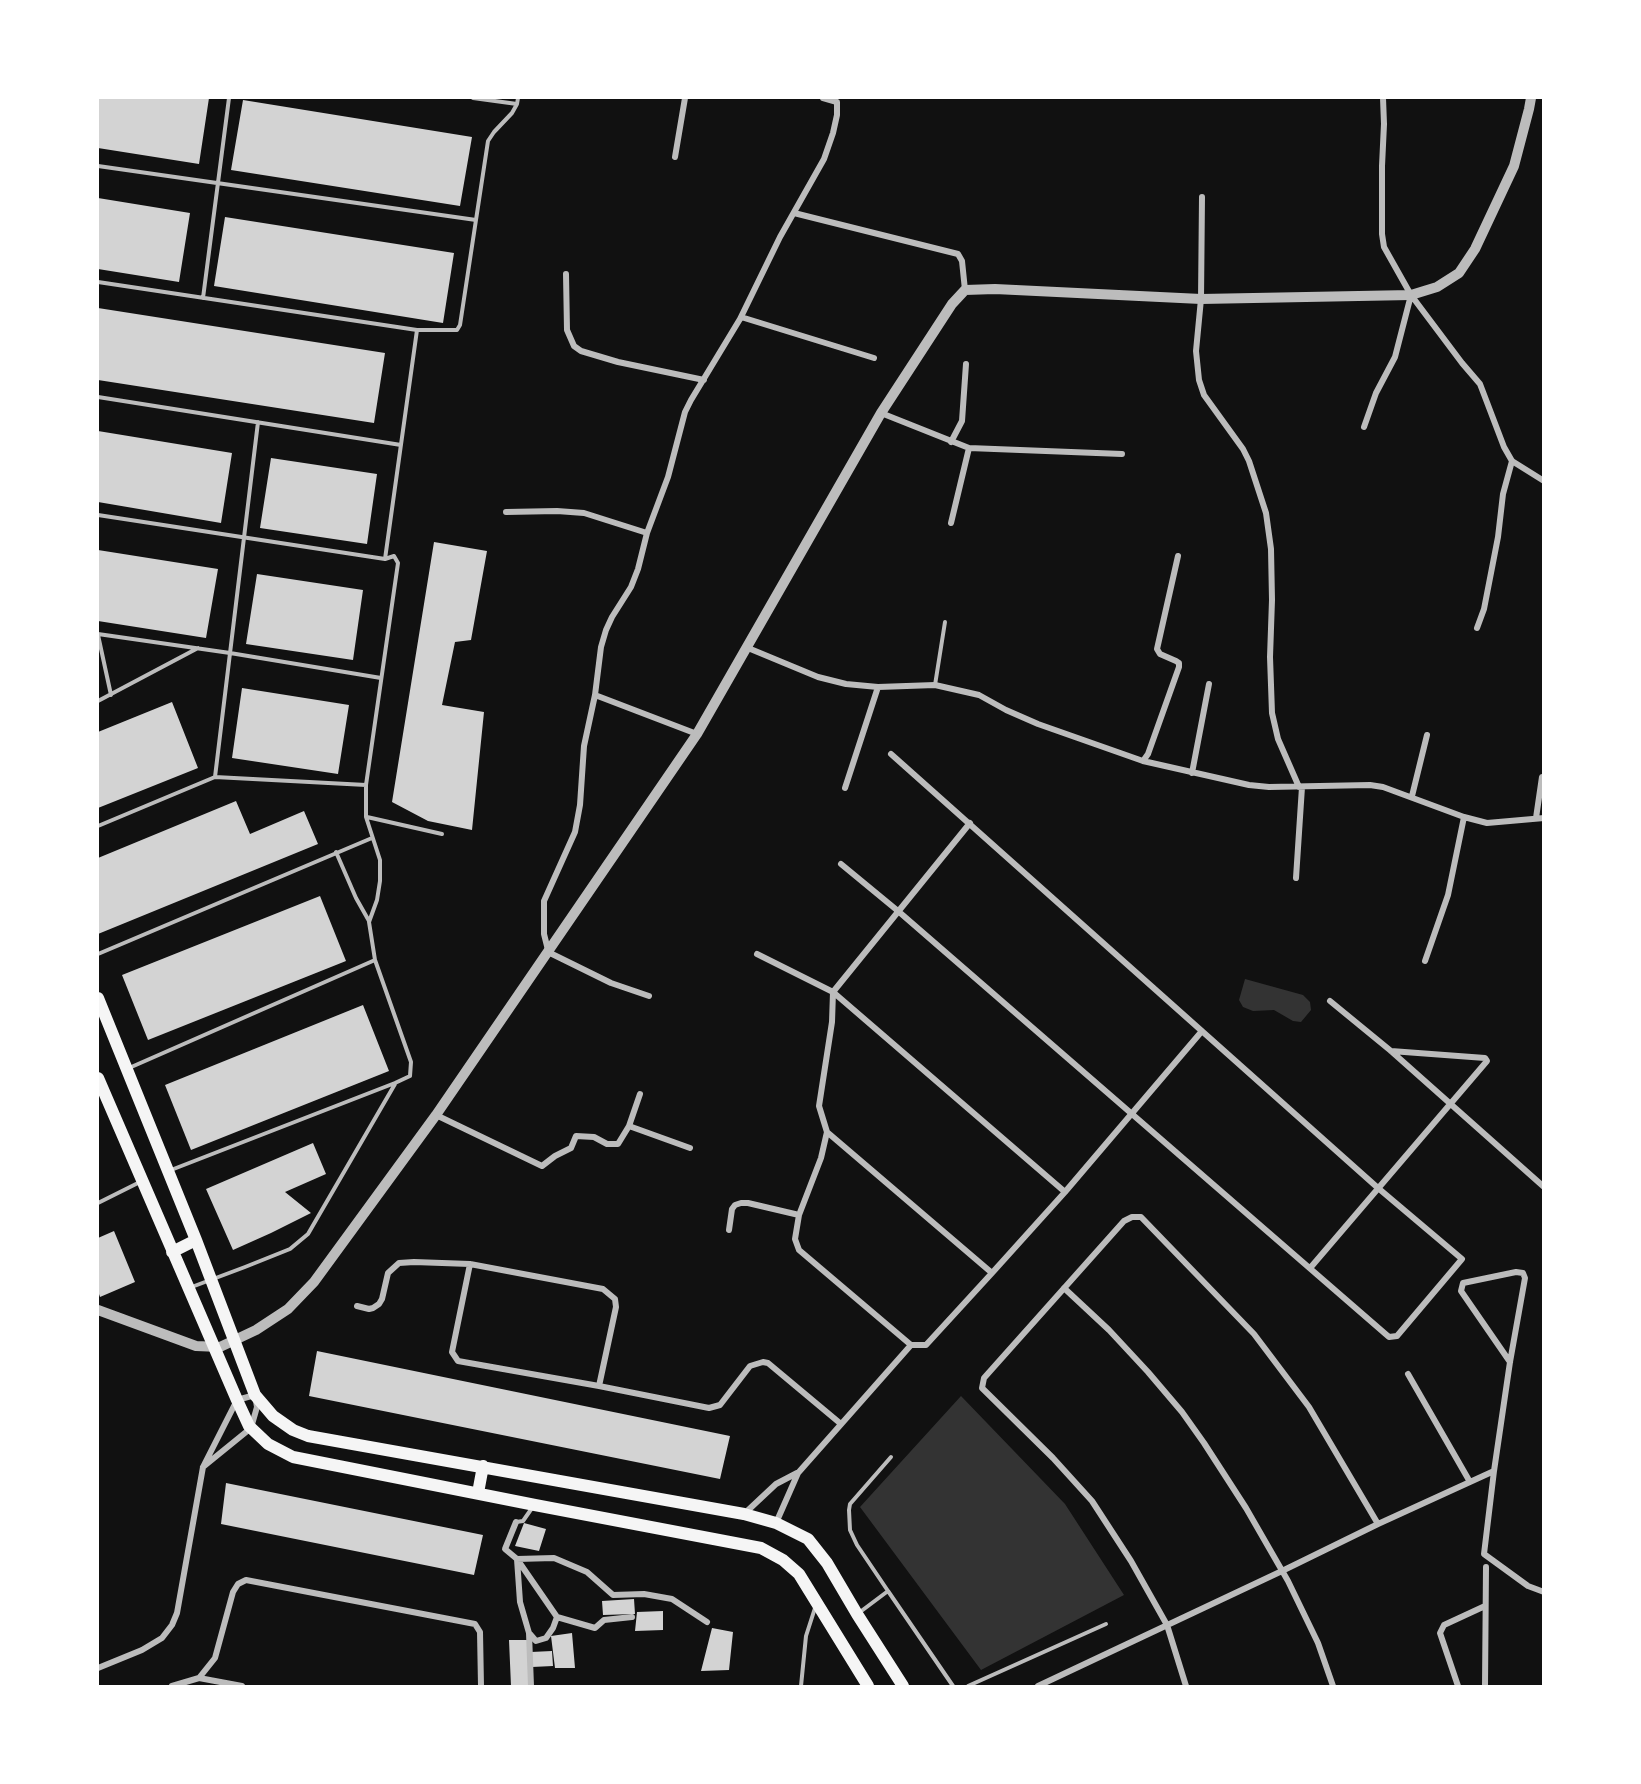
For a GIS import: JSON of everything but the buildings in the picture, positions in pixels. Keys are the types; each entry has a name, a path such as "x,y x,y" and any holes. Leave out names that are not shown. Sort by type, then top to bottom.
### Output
{"main road":[{"path":"98,998 125,1070 169,1171 255,1395 273,1416 293,1430 308,1436 744,1514 776,1523 808,1539 827,1563 903,1686"},
{"path":"98,1079 237,1400 251,1428 268,1444 293,1457 535,1506 761,1548 783,1560 799,1574 868,1686"},
{"path":"172,1252 196,1240"},
{"path":"478,1493 483,1466"}],"street":[{"path":"675,157 685,98"},
{"path":"547,951 544,934 544,901 575,832 580,805 584,746 606,630 631,587 638,569 647,533 668,477 685,412 741,317 780,237 824,159 833,133 838,100 823,98"},
{"path":"1383,98 1382,234 1384,247 1411,295 1480,384 1504,447 1512,460 1544,481"},
{"path":"98,1310 196,1346 220,1347 256,1330 288,1309 314,1282 436,1115 697,734 881,413 952,304 965,290 1201,299 1411,295 1437,287 1459,273 1475,249 1514,166 1531,98"},
{"path":"1202,197 1201,299 1196,351 1199,380 1204,395 1244,449 1268,524 1271,549 1272,713 1278,739 1301,787 1296,878"},
{"path":"794,213 958,254 962,261 965,290"},
{"path":"566,274 567,330 574,346 581,351 618,362 704,380"},
{"path":"1364,427 1376,393 1395,357 1411,295"},
{"path":"741,317 874,358"},
{"path":"951,442 962,421 966,364"},
{"path":"881,413 969,448 1122,454"},
{"path":"951,523 969,448"},
{"path":"1477,627 1484,609 1498,537 1503,494 1512,460"},
{"path":"506,512 584,513 647,533"},
{"path":"1143,761 1148,754 1179,667 1176,660 1160,654 1157,649 1178,556"},
{"path":"748,648 818,677 846,684 878,687 935,685 979,696 1038,724 1143,761 1249,785 1269,787 1370,785 1383,787 1464,817 1487,823 1540,818 1542,777"},
{"path":"1192,773 1209,684"},
{"path":"845,788 878,687"},
{"path":"595,695 697,734"},
{"path":"1412,796 1427,735"},
{"path":"841,864 1311,1267 1389,1337 1397,1336 1462,1259 1378,1188 891,754"},
{"path":"1425,961 1448,895 1464,817"},
{"path":"970,823 833,992 832,1022 819,1106 827,1132 821,1158 799,1215 795,1239 799,1250 911,1345 926,1345 1065,1192 1202,1031"},
{"path":"547,951 611,983 649,996"},
{"path":"757,954 833,992 1065,1192"},
{"path":"1330,1001 1391,1051 1544,1187"},
{"path":"1311,1267 1486,1063 1485,1058 1391,1051"},
{"path":"436,1115 542,1166 571,1148 576,1136 594,1137 607,1144 618,1144 629,1126 640,1094"},
{"path":"629,1126 690,1148"},
{"path":"827,1132 993,1273"},
{"path":"729,1230 732,1209 741,1203 799,1215"},
{"path":"1186,1686 1167,1625 1131,1561 1092,1501 1053,1458 982,1388 984,1378 1124,1221 1132,1217 1141,1217 1254,1334 1286,1375 1327,1435 1378,1524"},
{"path":"357,1306 369,1309 379,1304 388,1273 399,1263 470,1264 603,1289 615,1299 616,1307 599,1386"},
{"path":"470,1264 452,1352 458,1360 713,1408 720,1405 750,1366 763,1362 768,1363 841,1424"},
{"path":"1510,1362 1461,1291 1463,1283 1516,1272 1524,1275 1525,1278 1510,1362 1484,1554 1528,1586 1544,1592"},
{"path":"1064,1288 1109,1330 1182,1413 1227,1477 1282,1571 1318,1643 1333,1686"},
{"path":"776,1523 798,1473 911,1345"},
{"path":"1408,1374 1470,1482"},
{"path":"98,1668 142,1650 162,1638 172,1625 177,1613 203,1467 237,1400 255,1395 257,1407 251,1428 203,1467"},
{"path":"1038,1686 1494,1471"},
{"path":"744,1514 776,1484 798,1473"},
{"path":"516,1522 505,1549 517,1559 557,1617 595,1628 604,1620 632,1617"},
{"path":"517,1559 554,1558 586,1572 613,1595 644,1594 672,1599 707,1622"},
{"path":"517,1559 520,1602 529,1633 531,1686"},
{"path":"1485,1686 1486,1567"},
{"path":"199,1678 215,1658 233,1592 238,1584 246,1580 475,1624 480,1632 481,1686"},
{"path":"1458,1686 1440,1633 1444,1625 1485,1606"},
{"path":"529,1633 536,1641 546,1638 557,1617"},
{"path":"172,1686 199,1678 242,1686"}],"lane":[{"path":"203,298 229,98"},
{"path":"473,98 517,104"},
{"path":"98,282 417,330 453,331 459,328 488,141 512,113 518,98"},
{"path":"98,166 476,220"},
{"path":"385,559 417,330"},
{"path":"98,397 401,445"},
{"path":"215,777 258,422"},
{"path":"98,515 385,559 394,556 398,563 366,785 366,817 380,860 377,900 369,922"},
{"path":"935,685 945,622"},
{"path":"111,695 98,635 198,648 381,678"},
{"path":"98,701 198,648"},
{"path":"98,826 215,777 366,785"},
{"path":"366,817 442,834"},
{"path":"98,954 372,838"},
{"path":"169,1171 410,1076 411,1062 375,960 369,922 336,852"},
{"path":"125,1070 375,960"},
{"path":"188,1288 290,1249 308,1234 395,1083"},
{"path":"98,1203 141,1182"},
{"path":"891,1457 850,1504 850,1530 857,1545 953,1686"},
{"path":"516,1522 523,1521 535,1506"},
{"path":"857,1614 888,1591"},
{"path":"801,1686 806,1636 817,1604"},
{"path":"968,1686 1106,1624"}],"shaded area":[{"path":"1245,979 1303,995 1310,1002 1311,1010 1301,1022 1293,1021 1274,1010 1253,1011 1243,1007 1239,1000"},
{"path":"961,1396 1065,1504 1124,1595 981,1670 860,1507"}]}
